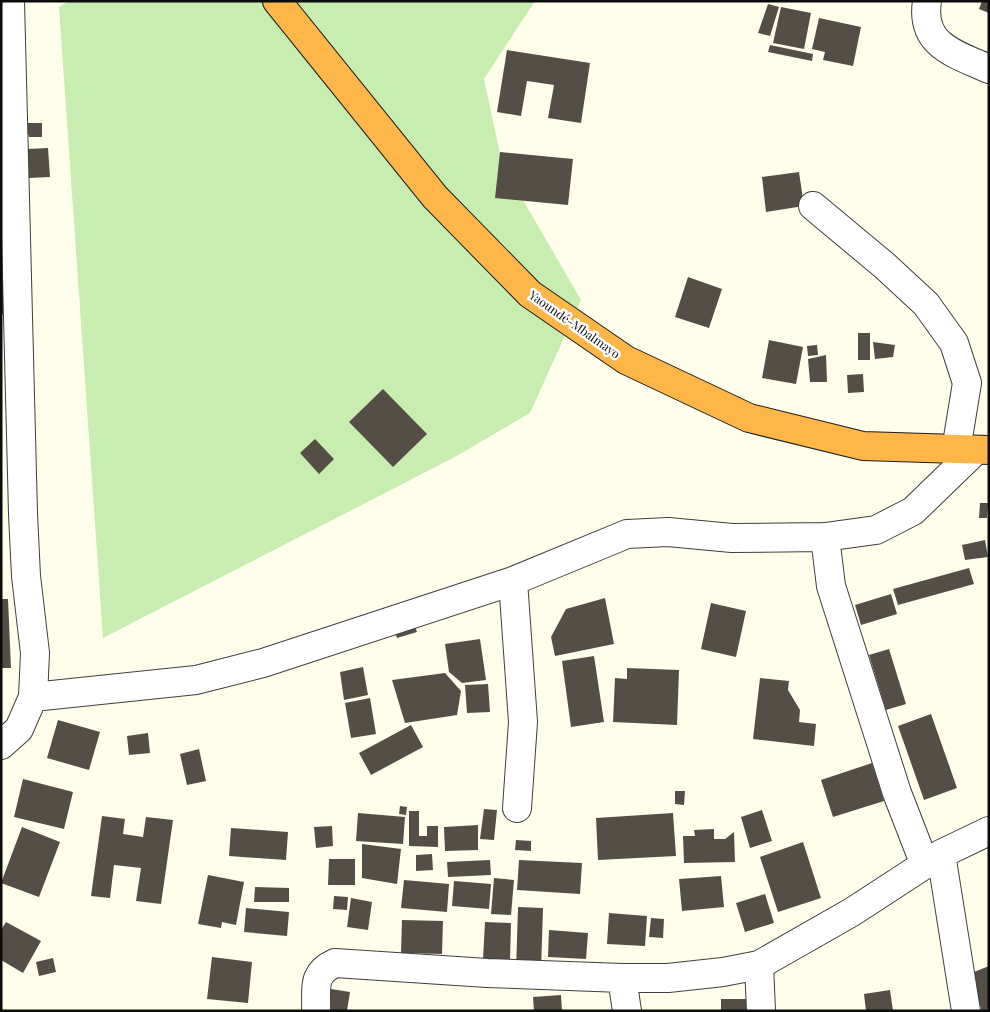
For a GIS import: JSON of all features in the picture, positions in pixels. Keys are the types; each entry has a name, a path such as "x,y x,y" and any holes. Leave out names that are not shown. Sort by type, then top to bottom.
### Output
{"highway":[{"name":"Yaoundé-Mbalmayo","path":"277,1 435,198 530,294 626,360 749,418 863,446 974,451"}],"street":[{"path":"1,745 19,729 33,696 35,653 26,576 12,513 8,179 10,1"},
{"path":"927,1 926,10 930,30 941,47 989,69"},
{"path":"33,696 196,680 264,663 513,580 627,534 668,532 732,538 825,537 876,530 913,511 974,451 967,383 954,343 926,304 885,266 812,206"},
{"path":"825,537 831,586 896,793 933,860 966,1011"},
{"path":"513,580 523,722 517,808"},
{"path":"316,1011 316,980 324,968 335,962 487,973 622,978 668,978 723,972 760,965 852,912 933,860 989,830"},
{"path":"760,965 761,1011"},
{"path":"622,978 627,1011"}],"green space":[{"path":"69,1 535,1 484,79 502,164 581,300 530,413 453,458 103,638 59,7"}],"building":[{"path":"982,1 989,1 989,13 979,9"},
{"path":"768,4 779,7 770,36 758,33"},
{"path":"781,7 811,13 804,49 773,43"},
{"path":"819,18 861,27 853,66 823,60 825,52 812,49"},
{"path":"770,45 813,54 812,61 768,52"},
{"path":"507,50 590,63 581,123 548,118 554,85 527,81 521,116 497,112"},
{"path":"25,123 42,123 42,137 29,137"},
{"path":"48,148 50,177 28,178 27,149"},
{"path":"500,152 573,159 568,205 495,198"},
{"path":"799,172 804,206 766,212 762,177"},
{"path":"688,277 722,289 709,328 675,317"},
{"path":"1,281 9,282 6,315 1,314"},
{"path":"858,333 870,333 870,360 858,360"},
{"path":"769,340 803,347 796,384 762,378"},
{"path":"873,342 895,345 893,357 875,359"},
{"path":"817,345 818,355 808,356 807,346"},
{"path":"826,355 827,382 810,382 808,359"},
{"path":"863,374 864,392 848,393 847,375"},
{"path":"383,389 427,434 393,467 349,422"},
{"path":"315,439 334,459 319,474 300,453"},
{"path":"980,503 988,503 987,518 979,518"},
{"path":"985,540 988,557 965,560 962,545"},
{"path":"969,568 974,584 898,605 893,589"},
{"path":"891,594 897,614 861,625 855,605"},
{"path":"605,598 614,644 555,656 551,637 566,609"},
{"path":"1,599 8,599 11,668 1,668"},
{"path":"711,603 746,611 736,657 701,649"},
{"path":"413,620 417,632 397,638 393,626"},
{"path":"480,639 486,680 462,683 449,672 445,644"},
{"path":"889,649 906,704 886,710 869,655"},
{"path":"594,656 604,722 571,727 562,661"},
{"path":"363,667 368,695 344,700 340,672"},
{"path":"627,668 679,670 677,725 613,722 615,678 627,679"},
{"path":"445,673 461,691 457,715 405,723 392,680"},
{"path":"760,678 789,681 788,690 800,710 799,722 816,724 814,746 753,739"},
{"path":"488,684 490,712 467,713 465,685"},
{"path":"370,698 376,734 351,738 345,703"},
{"path":"931,714 957,788 924,800 898,726"},
{"path":"58,720 100,732 89,770 47,758"},
{"path":"411,725 423,747 371,775 359,753"},
{"path":"148,733 150,753 129,755 127,736"},
{"path":"199,749 206,781 187,785 180,754"},
{"path":"872,763 884,801 833,817 821,780"},
{"path":"23,779 73,792 64,829 14,817"},
{"path":"675,791 685,791 684,805 675,804"},
{"path":"400,806 407,807 406,815 399,814"},
{"path":"484,809 497,810 494,840 480,839"},
{"path":"762,810 772,841 750,848 741,817"},
{"path":"409,811 419,811 419,836 427,836 427,826 438,826 438,847 409,846"},
{"path":"358,813 405,817 403,844 356,841"},
{"path":"673,813 676,856 598,860 596,818"},
{"path":"102,816 125,819 123,834 143,837 146,817 173,820 161,904 136,901 141,868 114,865 110,898 91,896"},
{"path":"478,825 478,850 445,851 444,827"},
{"path":"332,826 333,846 316,848 314,827"},
{"path":"22,827 60,842 39,897 1,883"},
{"path":"231,828 288,832 286,860 229,856"},
{"path":"714,829 714,839 725,839 734,832 735,862 684,863 683,836 695,836 694,830"},
{"path":"516,840 531,841 531,851 515,850"},
{"path":"803,842 821,898 778,912 760,857"},
{"path":"362,844 401,849 397,884 362,878"},
{"path":"432,854 433,870 416,871 416,855"},
{"path":"329,859 355,859 355,885 328,885"},
{"path":"490,860 491,875 448,877 447,862"},
{"path":"519,860 582,863 580,894 517,890"},
{"path":"208,875 244,882 236,925 222,922 221,928 198,924"},
{"path":"721,876 724,907 682,911 679,879"},
{"path":"494,878 514,880 511,915 491,914"},
{"path":"404,880 449,884 447,912 401,908"},
{"path":"454,881 491,884 489,909 452,906"},
{"path":"255,887 289,888 289,902 254,902"},
{"path":"765,894 774,923 745,932 736,903"},
{"path":"334,896 348,897 347,910 333,909"},
{"path":"351,898 372,902 368,930 347,927"},
{"path":"518,907 543,908 541,971 516,970"},
{"path":"246,908 289,912 287,936 244,932"},
{"path":"609,913 647,916 645,946 607,944"},
{"path":"651,918 664,919 663,938 649,937"},
{"path":"402,920 443,921 442,954 401,953"},
{"path":"6,922 41,941 23,973 1,960 1,930"},
{"path":"485,922 511,923 510,960 483,959"},
{"path":"549,930 588,933 586,959 548,957"},
{"path":"212,957 252,962 248,1003 207,999"},
{"path":"53,958 56,972 39,976 36,962"},
{"path":"989,966 989,1009 982,1011 969,974"},
{"path":"331,989 350,992 347,1011 328,1011"},
{"path":"890,990 893,1011 866,1011 864,994"},
{"path":"561,995 562,1011 534,1011 533,997"},
{"path":"721,999 753,999 753,1011 721,1011"}]}
